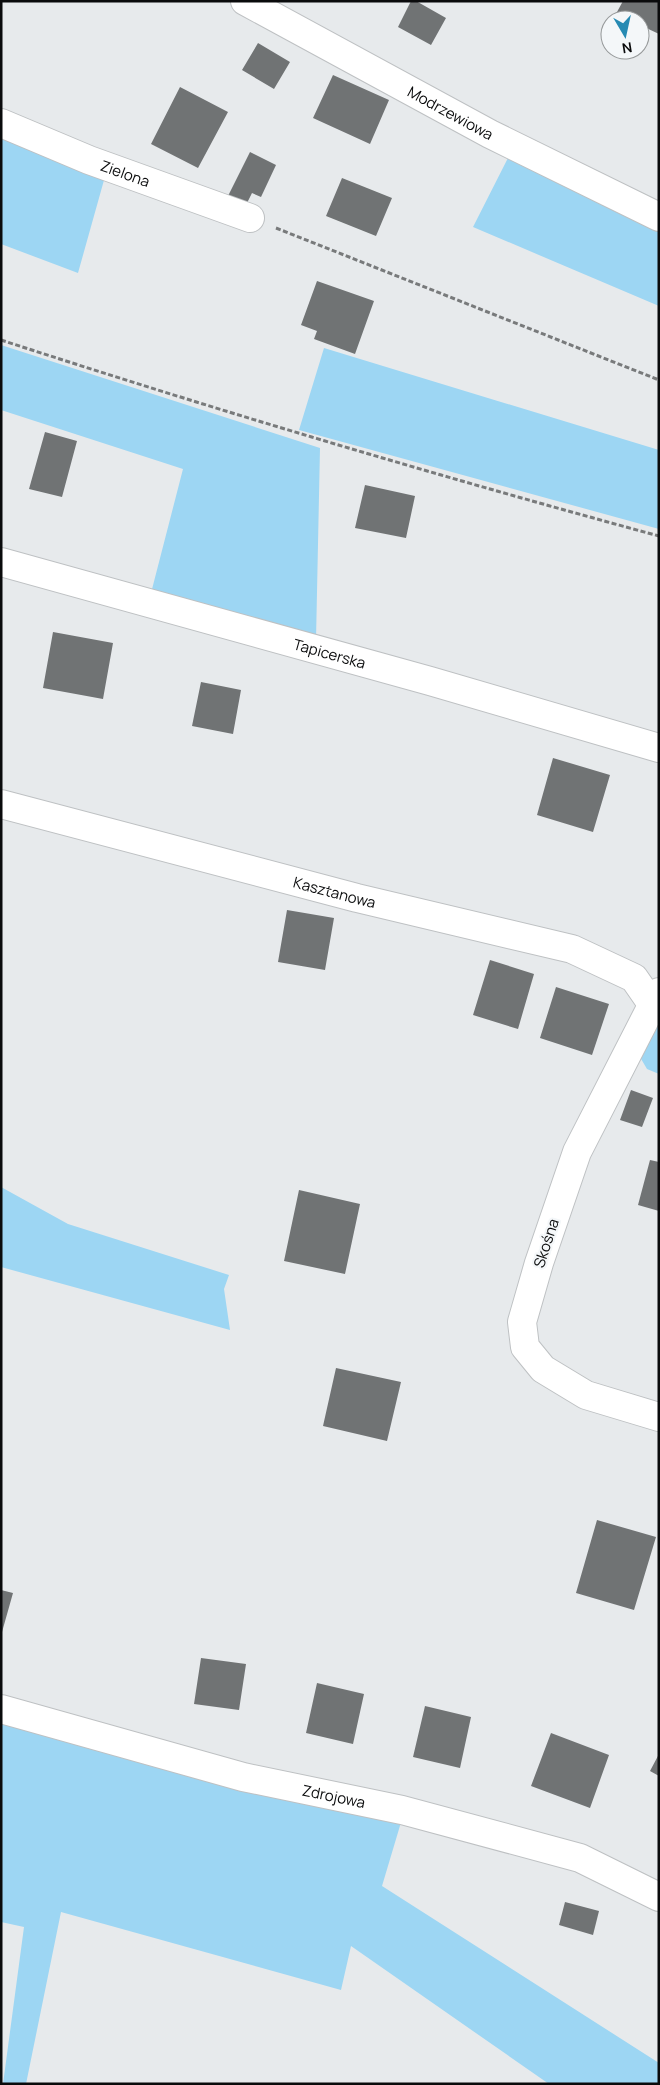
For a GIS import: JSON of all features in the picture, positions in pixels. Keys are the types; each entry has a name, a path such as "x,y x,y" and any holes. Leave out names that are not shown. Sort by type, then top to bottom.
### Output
{"street":[{"name":"Modrzewiowa","path":"246,1 490,134 659,217"},
{"name":"Zielona","path":"1,123 90,160 250,218"},
{"name":"Tapicerska","path":"1,562 430,680 659,748"},
{"name":"Kasztanowa","path":"1,804 357,898 572,949 634,978 656,998"},
{"name":"Skośna","path":"656,998 577,1152 522,1322 525,1347 543,1369 586,1395 659,1417"},
{"name":"Zdrojowa","path":"1,1709 243,1776 402,1810 580,1858 659,1898"}],"path":[{"path":"250,218 659,380"},
{"path":"1,340 242,417 476,487 659,536"}],"shaded area":[{"path":"1,129 106,173 78,273 1,244"},
{"path":"511,152 659,225 659,306 473,227"},
{"path":"1,345 320,448 316,640 150,597 183,469 1,410"},
{"path":"324,348 659,450 659,529 299,430"},
{"path":"659,1007 659,1074 647,1069 637,1052"},
{"path":"1,1187 68,1224 229,1275 224,1289 230,1330 1,1267"},
{"path":"1,1714 402,1819 382,1886 659,2063 659,2084 549,2084 351,1946 341,1990 61,1912 26,2084 3,2084 24,1927 1,1922"}],"building":[{"path":"411,1 416,1 446,18 431,45 398,27"},
{"path":"623,1 659,1 659,34 650,30 650,10 618,10"},
{"path":"258,43 290,62 274,89 242,70"},
{"path":"333,75 389,100 370,144 313,118"},
{"path":"180,87 228,112 198,168 151,144"},
{"path":"250,152 276,165 261,197 252,193 246,205 228,196"},
{"path":"342,178 392,198 376,236 326,216"},
{"path":"317,281 374,301 355,354 314,339 317,331 301,325"},
{"path":"45,432 77,441 62,497 29,489"},
{"path":"365,485 415,496 406,538 355,528"},
{"path":"53,632 113,643 103,699 43,688"},
{"path":"201,682 241,690 233,734 192,726"},
{"path":"553,758 610,775 593,832 537,815"},
{"path":"287,910 334,918 325,970 278,962"},
{"path":"490,960 534,974 518,1029 473,1015"},
{"path":"556,987 609,1004 592,1055 540,1038"},
{"path":"631,1090 653,1098 642,1127 620,1120"},
{"path":"650,1160 659,1162 659,1211 638,1205"},
{"path":"299,1190 360,1204 345,1274 284,1261"},
{"path":"336,1368 401,1382 387,1441 323,1426"},
{"path":"597,1520 656,1537 634,1610 576,1593"},
{"path":"1,1590 13,1593 2,1632 1,1632"},
{"path":"201,1658 246,1664 239,1710 194,1704"},
{"path":"317,1683 364,1694 353,1744 306,1733"},
{"path":"425,1706 471,1717 460,1768 413,1757"},
{"path":"551,1733 609,1755 590,1808 531,1786"},
{"path":"659,1754 659,1776 650,1771"},
{"path":"565,1902 599,1911 593,1935 559,1925"}]}
